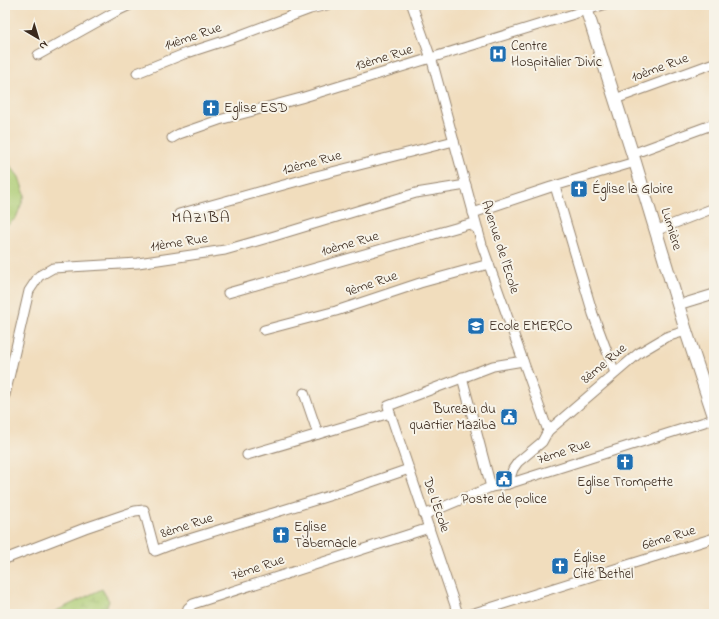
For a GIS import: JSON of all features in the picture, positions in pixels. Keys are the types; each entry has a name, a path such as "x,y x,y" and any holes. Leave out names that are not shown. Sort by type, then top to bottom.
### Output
{"street":[{"path":"38,55 114,8 130,5"},
{"name":"14ème Rue","path":"137,73 184,54 230,39 310,9 327,5"},
{"name":"Avenue de l'Ecole","path":"412,5 431,58 478,230 548,431"},
{"name":"13ème Rue","path":"172,138 186,131 219,120 300,98 586,8 604,5"},
{"name":"Lumière","path":"586,8 634,158 686,331 711,395 714,417"},
{"name":"10ème Rue","path":"615,99 714,63"},
{"path":"473,213 634,158 714,124"},
{"name":"12ème Rue","path":"179,214 316,176 454,141"},
{"name":"11ème Rue","path":"5,395 29,291 39,276 53,268 138,263 224,250 416,193 466,185"},
{"path":"555,186 594,314 615,373"},
{"path":"655,231 714,208"},
{"name":"10ème Rue","path":"228,293 466,225 470,224 478,230"},
{"name":"9ème Rue","path":"264,330 336,311 420,283 489,264"},
{"path":"678,305 714,294"},
{"name":"8ème Rue","path":"548,431 645,348 666,337 686,331"},
{"path":"247,455 318,434 389,409 462,377 493,366 523,361"},
{"path":"462,377 491,487"},
{"path":"304,393 318,434"},
{"name":"De L'Ecole","path":"389,409 458,614"},
{"name":"7ème Rue","path":"424,515 491,487 508,484 714,417"},
{"path":"508,484 513,469 518,462 542,442 548,431"},
{"name":"8ème Rue","path":"5,559 85,528 135,511 144,510 155,551 173,544 348,490 409,469"},
{"name":"7ème Rue","path":"187,611 193,604 430,528"},
{"name":"6ème Rue","path":"471,614 714,538"}],"green space":[{"path":"5,159 19,177 25,195 16,218 5,227"},
{"path":"102,589 109,601 104,614 50,614"}],"place":[{"name":"Centre Hospitalier Divic","path":"498,54"},
{"name":"Eglise ESD","path":"211,108"},
{"name":"Église la Gloire","path":"579,189"},
{"name":"Ecole EMERCO","path":"476,326"},
{"name":"Bureau du quartier Maziba","path":"509,417"},
{"name":"Eglise Trompette","path":"625,462"},
{"name":"Poste de police","path":"504,479"},
{"name":"Eglise Tabernacle","path":"281,535"},
{"name":"Église Cité Bethel","path":"560,566"}],"district":[{"name":"MAZIBA","path":"201,218"}]}
